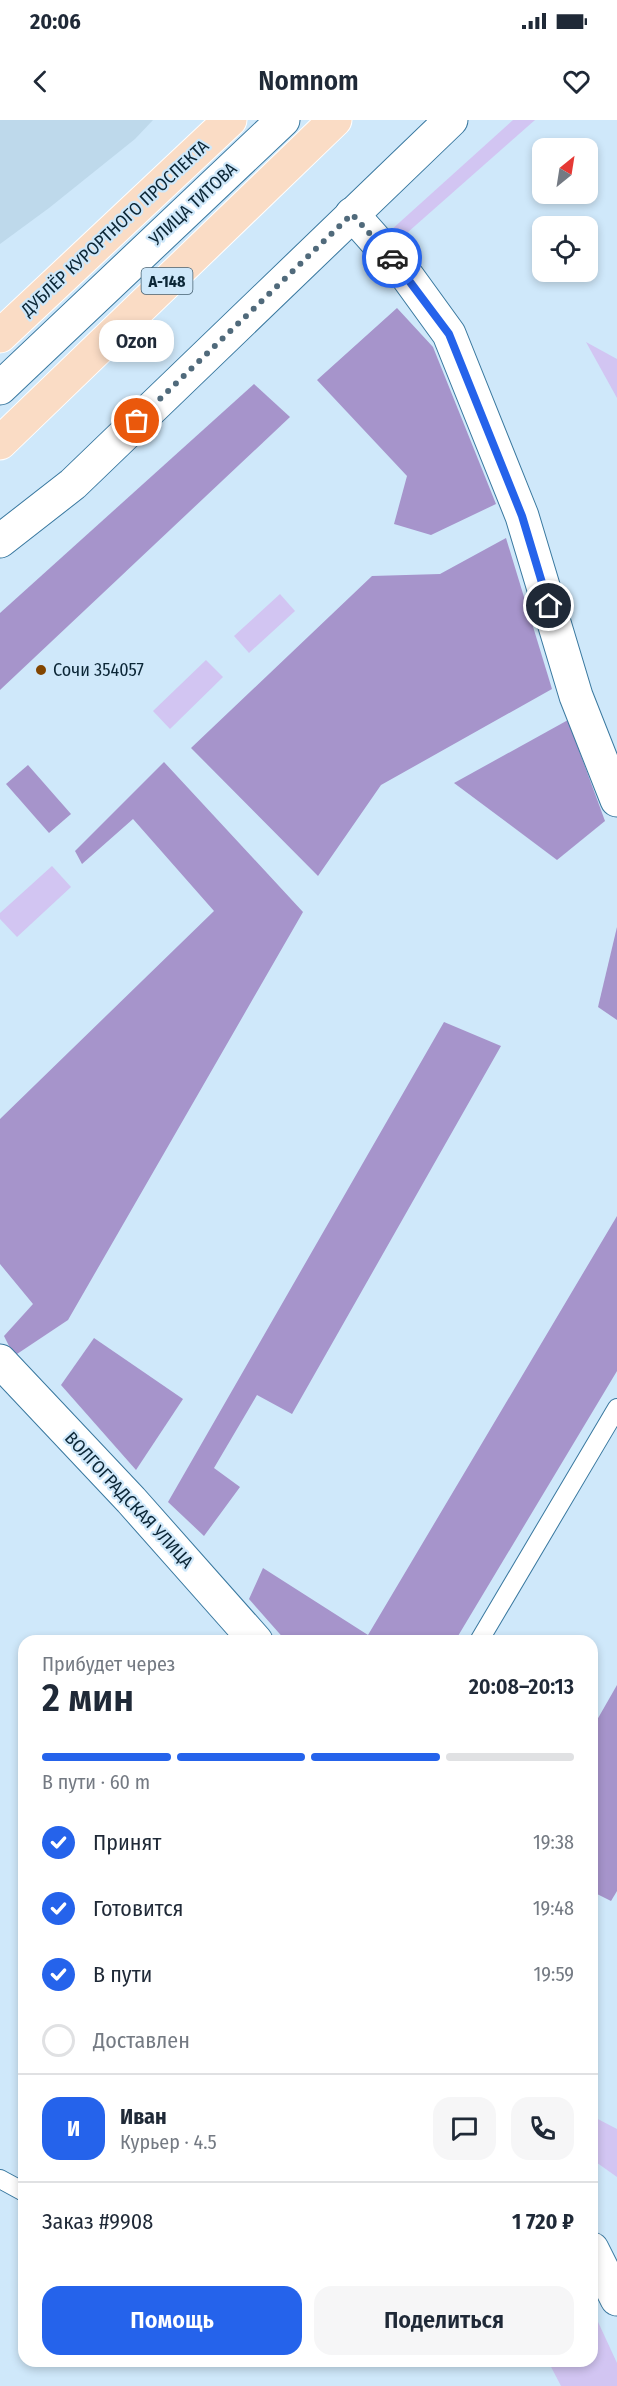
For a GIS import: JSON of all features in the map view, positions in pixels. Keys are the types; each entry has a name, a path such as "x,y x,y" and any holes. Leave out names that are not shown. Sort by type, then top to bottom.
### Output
{"main road":[{"name":"ДУБЛЁР КУРОРТНОГО ПРОСПЕКТА","path":"0,336 230,120"},
{"name":"А-148","path":"0,443 335,120"}],"street":[{"name":"УЛИЦА ТИТОВА","path":"0,388 283,120"},
{"path":"0,541 73,484 451,120"},
{"path":"352,214 407,276 449,334 522,516 576,696 613,782"},
{"name":"ВОЛГОГРАДСКАЯ УЛИЦА","path":"0,1361 139,1509 251,1635"},
{"path":"598,2261 617,2299"}],"lane":[{"path":"483,1635 617,1408"},
{"path":"0,2179 18,2189"}],"shaded area":[{"path":"0,120 153,120 135,139 0,244"},
{"path":"513,120 535,120 399,240 390,231"},
{"path":"397,308 433,347 496,504 431,535 394,524 407,476 317,380"},
{"path":"586,342 617,359 617,398"},
{"path":"254,384 290,417 0,690 0,613"},
{"path":"506,538 552,689 381,785 318,876 191,748 372,576 440,574"},
{"path":"280,594 295,611 249,653 234,636"},
{"path":"206,660 223,677 170,729 153,711"},
{"path":"568,720 605,821 557,860 454,783"},
{"path":"164,762 303,912 68,1320 14,1356 4,1336 33,1304 0,1264 0,1119 214,911 133,819 82,864 75,851"},
{"path":"28,765 71,814 49,833 6,784"},
{"path":"52,866 71,887 17,937 0,919 0,913"},
{"path":"617,927 617,1020 598,1007"},
{"path":"444,1022 501,1046 292,1414 257,1395 214,1468 240,1487 204,1536 168,1502"},
{"path":"617,1216 617,1371 459,1635 368,1635"},
{"path":"94,1338 183,1399 136,1470 61,1385"},
{"path":"263,1568 368,1635 281,1635 249,1599"},
{"path":"617,1685 617,1891 611,1901 598,1894 598,1718"},
{"path":"598,2119 617,2129 617,2177 598,2164"},
{"path":"598,2322 617,2363 617,2386 561,2386 551,2367 598,2367"}],"way so far":[{"path":"137,421 352,214 392,258"}],"place":[{"name":"Ozon","path":"137,421"},
{"name":"Сочи 354057","path":"41,670"}],"route":[{"path":"392,258 449,334 522,516 549,606"}]}
